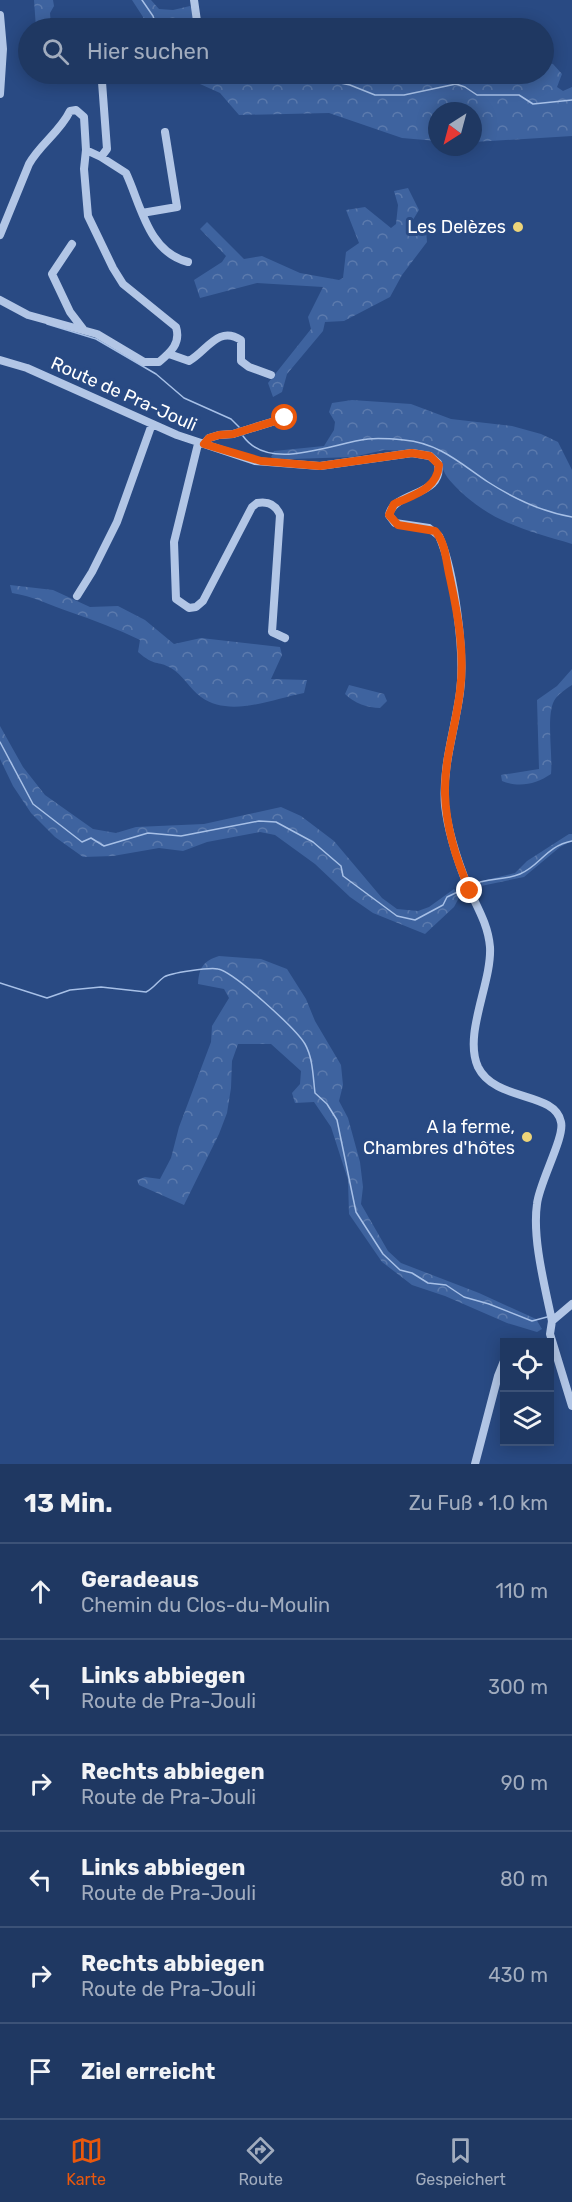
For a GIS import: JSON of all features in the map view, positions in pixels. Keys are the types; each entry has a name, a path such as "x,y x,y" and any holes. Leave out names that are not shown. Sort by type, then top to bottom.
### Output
{"street":[{"path":"195,0 197,18"},
{"path":"0,15 3,49 0,94"},
{"path":"101,157 108,145 102,84"},
{"path":"0,235 35,153 57,132 72,110 81,113 84,117 86,150 84,169 88,216 123,284 176,327 178,338 169,354 159,362 144,362 97,334 28,315 0,300"},
{"path":"142,213 177,207 165,132"},
{"path":"86,150 126,172 136,202 162,249 173,258 188,262"},
{"path":"72,243 52,274 70,312 83,329"},
{"path":"169,354 189,361 200,355 214,338 222,335 238,337 241,340 241,361 249,367 271,375"},
{"name":"Route de Pra-Jouli","path":"0,360 27,368 201,444 261,461 320,466 412,453 430,456 438,463 439,469 432,484 394,504 389,515 398,525 435,531 443,547 459,623 462,658 460,691 446,770 445,805 466,882 483,917 490,949 475,1034 475,1057 482,1073 494,1086 543,1103 558,1115 562,1127 546,1170 537,1204 537,1233 552,1321"},
{"path":"285,418 233,434 209,438 201,444 174,542 176,598 189,608 196,607 203,601 252,507 257,503 271,504 277,508 280,515 272,632 285,638"},
{"path":"77,596 117,522 152,424"},
{"path":"549,1338 552,1321 572,1304"},
{"path":"554,1356 572,1406"},
{"path":"475,1464 500,1371"}],"green space":[{"path":"34,0 53,0 54,6 50,18 35,18"},
{"path":"132,0 151,0 159,9 173,10 190,6 198,18 143,18"},
{"path":"554,65 562,74 557,87 563,91 572,87 572,136 482,141 482,102 428,102 428,140 402,138 329,113 239,115 220,93 200,84 554,84"},
{"path":"408,188 419,210 408,228 426,230 427,242 402,275 390,297 344,321 325,322 323,331 287,374 282,392 273,397 268,383 311,329 308,317 323,287 257,283 200,298 194,280 222,262 226,256 200,229 207,222 244,259 262,256 300,273 339,280 343,278 346,252 359,243 346,210 365,207 391,228 396,224 398,205 394,191"},
{"path":"352,400 411,404 451,419 512,426 541,434 558,442 572,470 572,544 512,525 485,511 450,481 443,470 441,461 425,452 384,450 353,457 292,459 281,463 271,457 274,451 324,446 334,430 335,422 329,412 332,403"},
{"path":"10,585 53,590 90,607 118,606 145,620 174,644 201,638 280,647 282,655 271,679 307,680 304,693 238,707 212,703 197,694 175,671 148,660 138,652 140,640 41,601 12,593"},
{"path":"572,669 572,685 554,701 550,716 551,774 528,784 502,781 501,775 539,769 537,700 557,686"},
{"path":"349,685 384,694 387,701 380,708 361,704 345,694"},
{"path":"0,726 23,767 45,795 93,829 116,833 136,827 204,824 281,807 301,816 334,841 382,898 397,909 418,911 429,907 454,889 460,896 454,907 425,934 373,913 350,897 315,864 275,835 260,832 207,842 183,851 159,848 113,856 83,857 55,837 31,813 13,786 0,759"},
{"path":"572,834 572,841 560,847 524,877 481,886 482,881 515,873 527,861"},
{"path":"219,956 261,959 287,969 306,999 315,1021 341,1065 343,1085 339,1101 348,1118 360,1162 363,1187 361,1204 388,1251 401,1263 479,1293 536,1319 542,1329 537,1332 507,1323 445,1296 412,1285 382,1262 349,1214 348,1180 331,1127 314,1102 295,1103 292,1093 300,1084 301,1071 271,1044 238,1044 232,1061 227,1113 184,1205 139,1185 137,1180 145,1177 160,1179 171,1158 179,1127 211,1042 212,1026 229,998 224,989 198,984 203,966 209,960"}],"waterway":[{"path":"142,0 154,18"},
{"path":"345,84 375,95 404,95 456,84"},
{"path":"456,84 477,95 519,95 533,104 572,100"},
{"path":"47,324 96,339 156,374 184,398 231,419 239,427"},
{"path":"243,436 254,447 268,453 284,454 319,450 368,439 417,442 449,455 518,499 550,512 572,517"},
{"path":"0,742 33,804 82,842 91,838 104,846 148,833 181,836 259,821 276,822 313,842 341,866 343,876 397,916 415,920 443,905 447,897 464,889"},
{"path":"470,886 482,881 520,874 556,847 572,841"},
{"path":"0,983 47,998 70,990 101,987 146,992 164,977 174,974 214,969 226,972 290,1026 308,1049 315,1093 327,1104 337,1120 356,1212 383,1254 400,1270 412,1273 428,1283 446,1285 464,1297 532,1321 547,1317"}],"place":[{"name":"Les Delèzes","path":"518,227"},
{"name":"A la ferme, Chambres d'hôtes","path":"527,1137"}],"route":[{"path":"285,418 233,434 209,438 204,444 231,454 261,461 320,466 412,453 430,456 439,465 435,479 429,487 394,504 389,515 398,525 429,528 435,531 443,547 459,623 462,650 460,691 447,758 445,805 453,840 470,891"}]}
